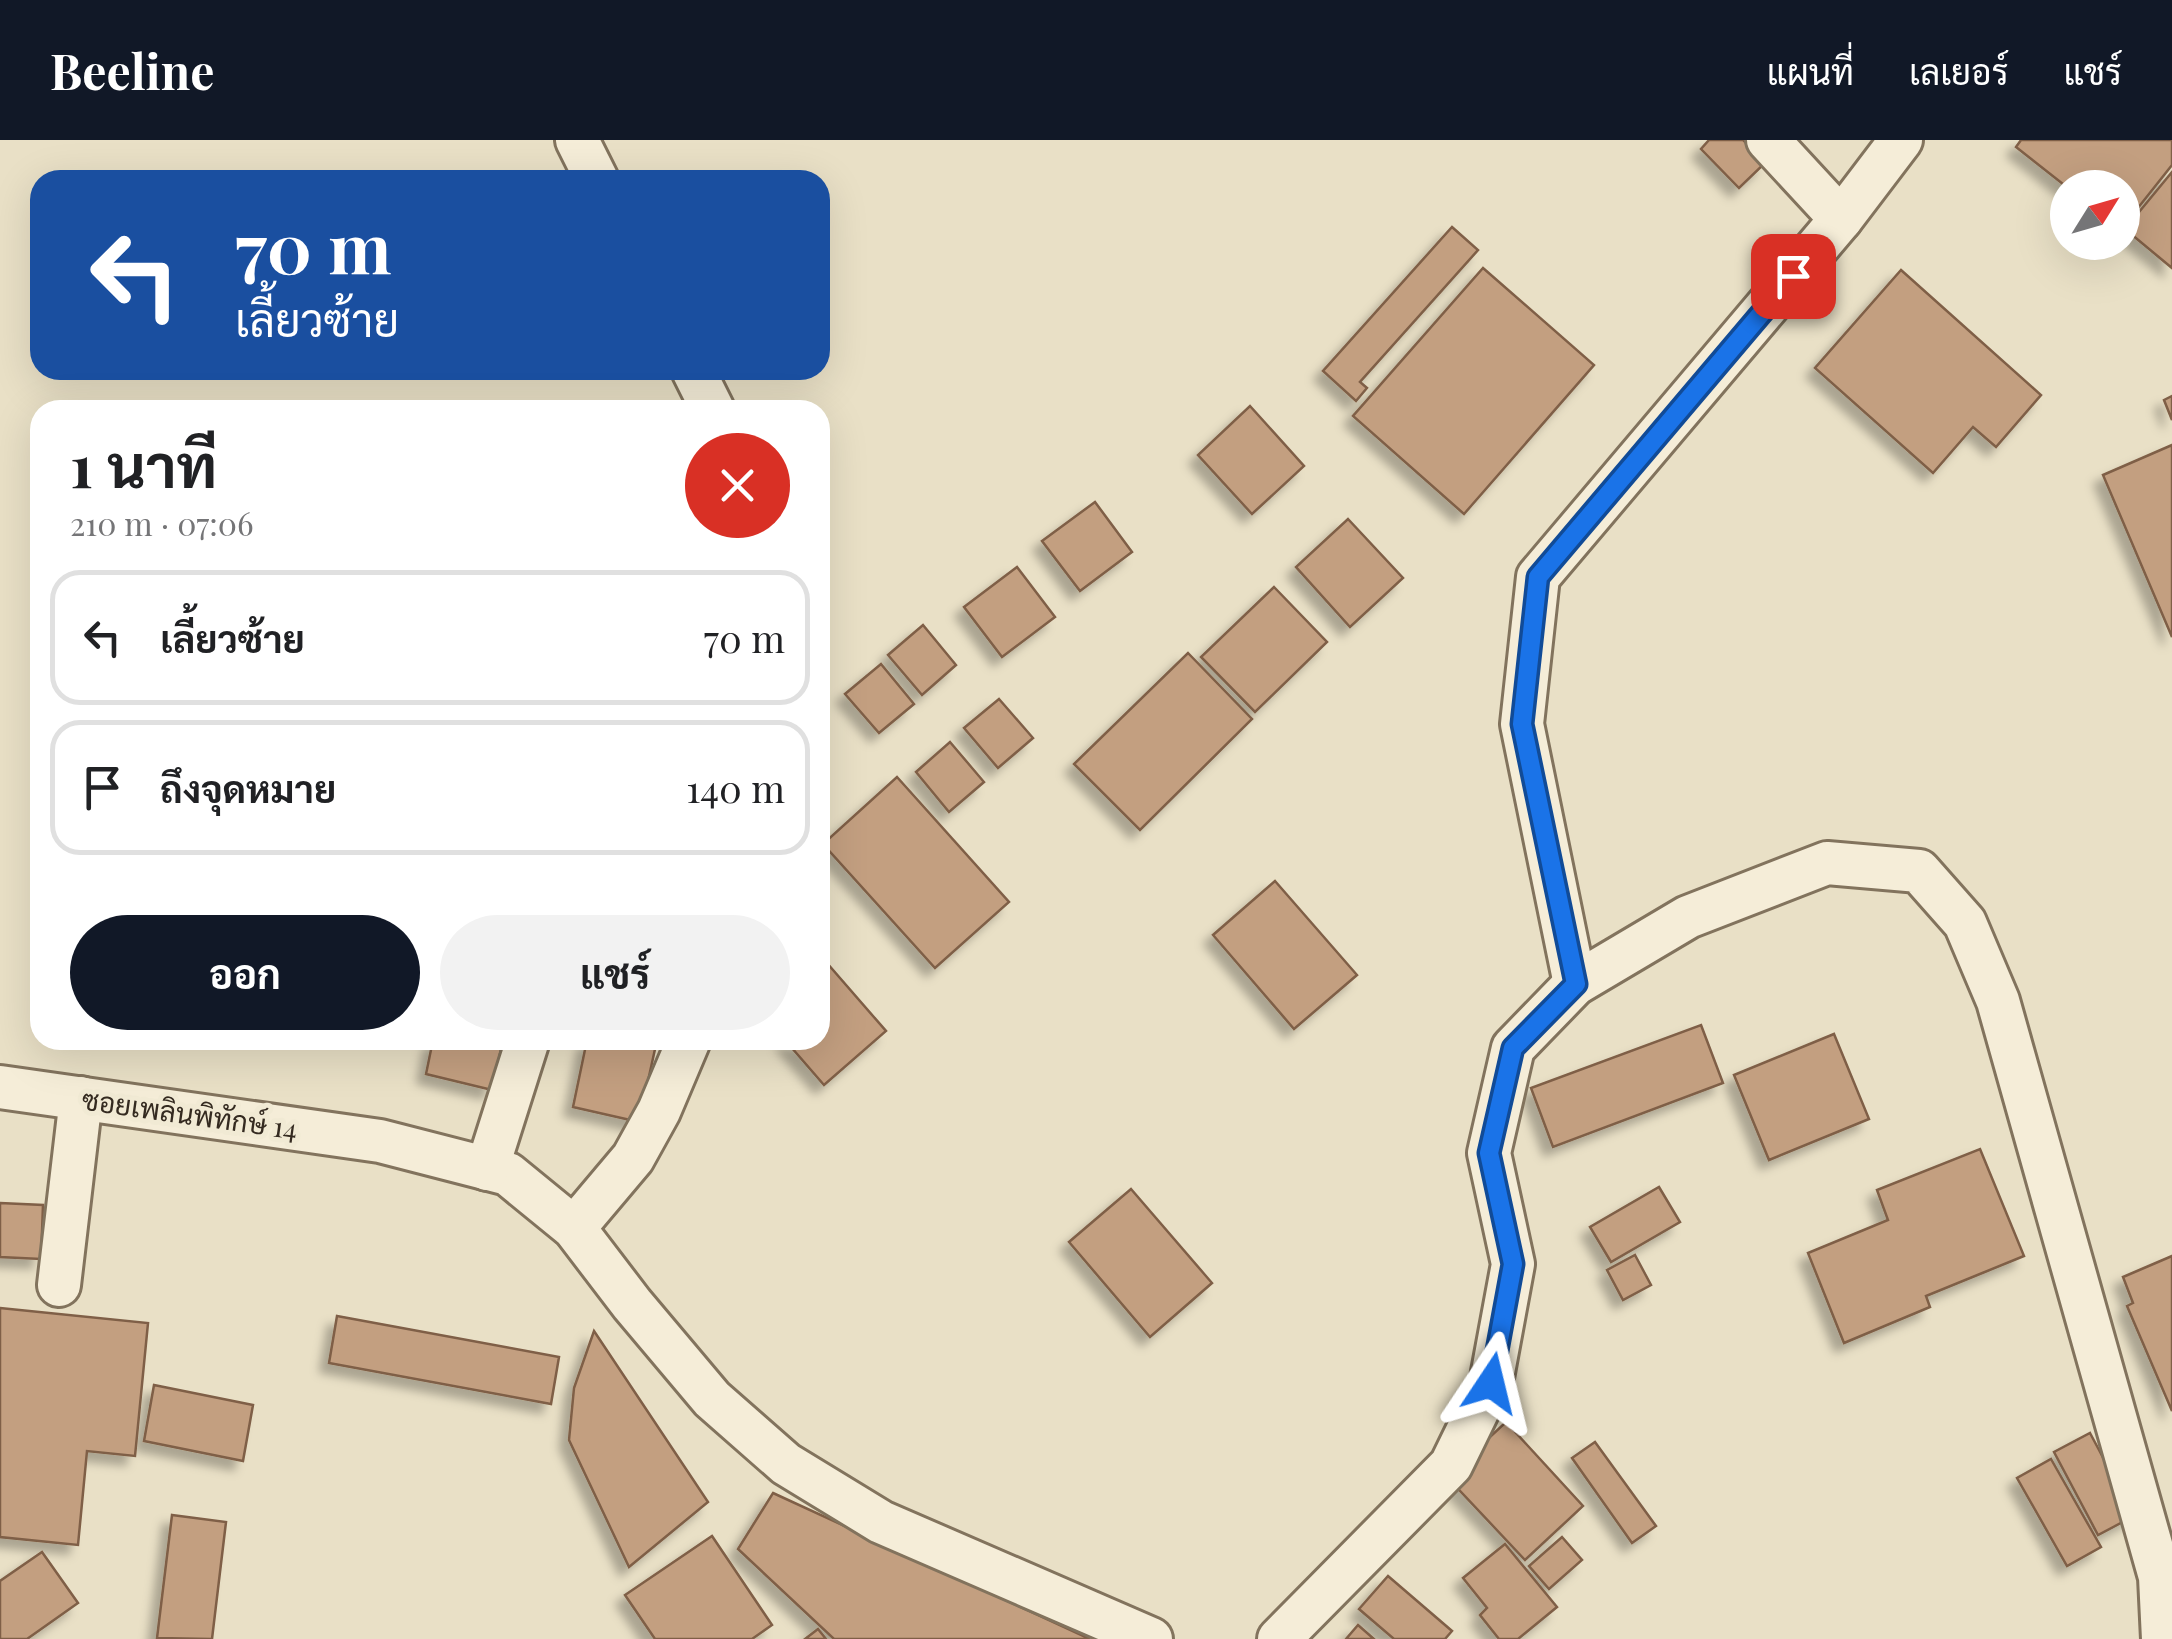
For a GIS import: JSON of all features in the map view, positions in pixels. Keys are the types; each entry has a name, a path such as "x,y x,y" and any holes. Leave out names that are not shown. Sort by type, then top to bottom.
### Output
{"street":[{"path":"577,140 592,170"},
{"path":"1768,140 1841,220"},
{"path":"1576,984 1522,724 1538,577 1841,220 1901,140"},
{"path":"1278,1639 1451,1465 1491,1383 1513,1264 1489,1153 1513,1048 1576,984 1688,917 1826,864 1918,871 1965,923 1998,1000 2166,1574 2163,1639"},
{"path":"487,1169 525,1050"},
{"path":"574,1228 633,1158 660,1111 685,1050"},
{"name":"ซอยเพลินพิทักษ์ 14","path":"0,1087 380,1141 508,1174 574,1228 712,1400 786,1464 881,1522 1152,1639"},
{"path":"59,1284 81,1098"}],"building":[{"path":"1709,140 1743,140 1765,163 1739,188 1701,149"},
{"path":"2021,140 2172,140 2172,165 2140,205 2140,170 2050,170 2050,174 2016,147"},
{"path":"2172,172 2172,268 2140,241 2140,211"},
{"path":"1452,227 1478,250 1360,382 1367,388 1356,401 1323,371"},
{"path":"1483,268 1594,365 1464,514 1353,416"},
{"path":"1901,270 2041,395 1996,447 1973,427 1933,473 1815,368"},
{"path":"2172,396 2172,420 2164,400"},
{"path":"1250,406 1304,466 1252,514 1198,455"},
{"path":"2172,445 2172,637 2103,475"},
{"path":"1095,502 1132,552 1080,591 1042,541"},
{"path":"1348,519 1403,578 1350,627 1296,567"},
{"path":"1017,567 1055,617 1002,657 964,607"},
{"path":"1274,587 1327,642 1255,712 1201,657"},
{"path":"923,625 956,665 922,695 888,655"},
{"path":"1188,653 1252,719 1140,830 1074,764"},
{"path":"881,664 914,704 879,733 845,694"},
{"path":"999,699 1033,738 998,768 964,728"},
{"path":"950,742 984,782 949,812 916,772"},
{"path":"897,777 1009,902 935,968 830,852 830,838"},
{"path":"1275,881 1357,975 1294,1029 1213,935"},
{"path":"830,967 886,1031 824,1085 794,1050 830,1050"},
{"path":"1701,1025 1723,1083 1553,1147 1531,1088"},
{"path":"1834,1034 1869,1119 1769,1160 1734,1075"},
{"path":"431,1050 501,1050 492,1090 426,1074"},
{"path":"585,1050 655,1050 639,1122 573,1107"},
{"path":"1980,1149 2024,1256 1926,1296 1930,1307 1844,1343 1808,1253 1888,1220 1877,1190"},
{"path":"1659,1187 1680,1222 1611,1262 1590,1227"},
{"path":"1131,1189 1212,1283 1150,1337 1069,1242"},
{"path":"0,1203 43,1205 41,1259 0,1257"},
{"path":"1635,1255 1651,1285 1623,1300 1607,1270"},
{"path":"2172,1256 2172,1411 2127,1306 2133,1303 2123,1277"},
{"path":"0,1308 148,1323 135,1456 87,1451 78,1545 0,1537"},
{"path":"337,1316 559,1357 551,1404 329,1363"},
{"path":"594,1331 708,1502 629,1567 569,1440 574,1388"},
{"path":"154,1385 253,1405 243,1461 144,1441"},
{"path":"1506,1422 1583,1506 1525,1560 1447,1477"},
{"path":"2090,1433 2134,1516 2098,1535 2054,1452"},
{"path":"1595,1442 1656,1526 1632,1543 1572,1458"},
{"path":"2051,1459 2101,1547 2067,1566 2017,1478"},
{"path":"773,1493 1090,1639 834,1639 738,1549"},
{"path":"172,1515 226,1522 212,1639 157,1638"},
{"path":"712,1536 772,1625 752,1639 655,1639 625,1595"},
{"path":"1562,1537 1582,1560 1549,1589 1529,1566"},
{"path":"1505,1544 1557,1607 1518,1639 1499,1639 1480,1615 1487,1608 1463,1578"},
{"path":"42,1552 78,1603 27,1639 0,1639 0,1581"},
{"path":"1388,1576 1452,1631 1445,1639 1394,1639 1359,1609"},
{"path":"1358,1625 1374,1639 1346,1639"},
{"path":"818,1629 826,1639 805,1639"}],"route":[{"path":"1491,1383 1513,1264 1489,1153 1513,1048 1576,984 1522,724 1538,577 1793,276"}]}
